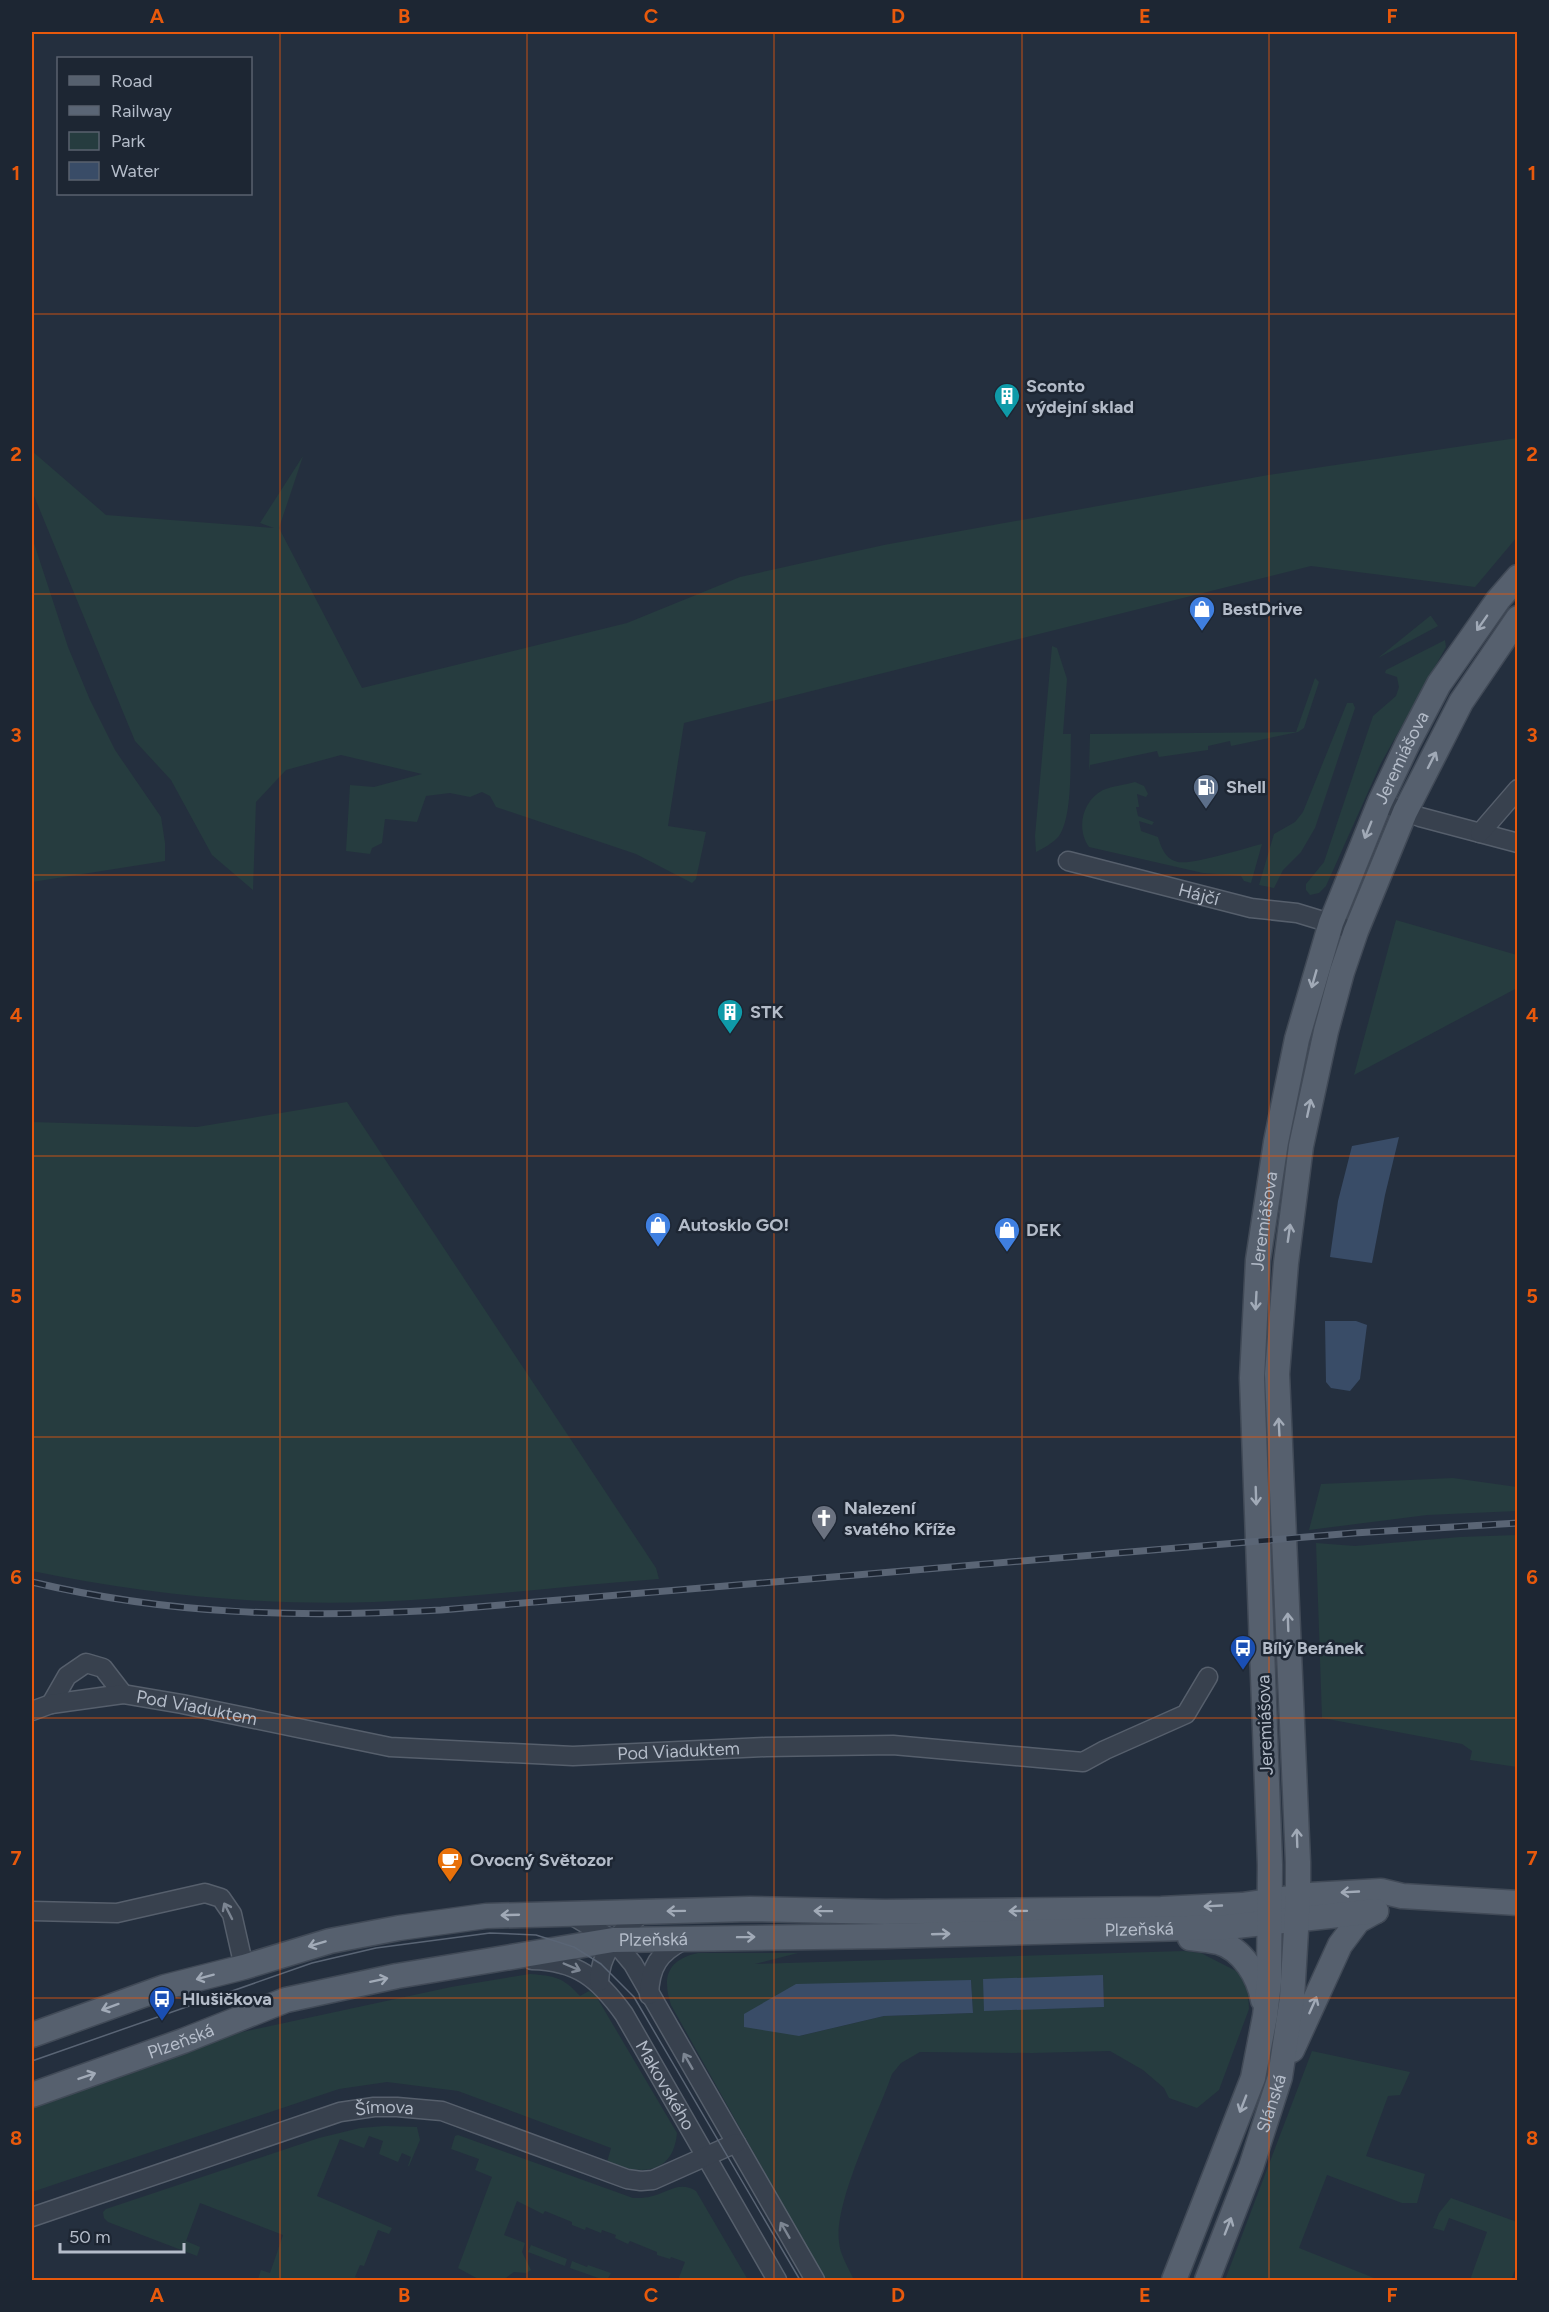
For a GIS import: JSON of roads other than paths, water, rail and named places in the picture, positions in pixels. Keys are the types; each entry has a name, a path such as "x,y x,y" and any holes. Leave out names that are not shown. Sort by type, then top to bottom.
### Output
{"main road":[{"name":"Jeremiášova","path":"1271,1912 1252,1378 1257,1272 1276,1142 1297,1039 1331,923 1380,802 1439,684 1498,600 1518,577"},
{"name":"Jeremiášova","path":"1298,1908 1277,1374 1286,1263 1301,1146 1326,1031 1356,931 1405,812 1461,702 1518,618"},
{"name":"Plzeňská","path":"32,2035 165,1988 330,1941 399,1928 486,1916 750,1909 909,1912 1161,1909 1271,1912 1381,1891 1402,1896 1518,1903"},
{"name":"Plzeňská","path":"1298,1908 1376,1911 1402,1896"},
{"name":"Slánská","path":"1207,2280 1251,2167 1280,2077 1292,1998 1298,1908"},
{"path":"1280,2077 1340,1945 1358,1920 1376,1911"},
{"name":"Plzeňská","path":"32,2095 183,2041 286,2000 397,1976 613,1940 1227,1927 1271,1912"},
{"name":"Slánská","path":"1174,2280 1253,2078 1269,1982 1271,1912"},
{"path":"1119,1929 1217,1942 1231,1948 1247,1963 1254,1975 1262,1993 1265,2016"}],"street":[{"path":"1480,833 1518,789"},
{"path":"1380,802 1405,812 1518,843"},
{"name":"Hájčí","path":"1068,861 1251,908 1297,913 1356,931"},
{"name":"Pod Viaduktem","path":"51,1704 67,1676 86,1663 103,1668 123,1694"},
{"name":"Pod Viaduktem","path":"32,1711 51,1704 123,1694 390,1747 573,1756 766,1747 893,1745 1083,1762 1186,1714 1208,1677"},
{"path":"32,1911 117,1913 205,1893 221,1898 232,1914 244,1967"},
{"path":"599,1982 604,1954 613,1940 644,1911"},
{"name":"Makovského","path":"568,1913 613,1940 633,1964 814,2280"},
{"path":"650,1995 651,1974 656,1963 668,1948 688,1938"},
{"name":"Makovského","path":"500,1960 564,1963 579,1969 599,1982 624,2014 777,2280"},
{"name":"Šímova","path":"32,2217 340,2112 374,2107 442,2111 627,2179 641,2181 653,2180 736,2143"}],"water":[{"path":"1399,1137 1372,1263 1330,1257 1338,1201 1352,1146"},
{"path":"1325,1321 1356,1321 1367,1325 1360,1379 1350,1391 1331,1388 1326,1382"},
{"path":"1103,1975 1104,2007 984,2011 983,1979"},
{"path":"971,1980 973,2013 884,2016 799,2036 744,2027 744,2014 796,1984"}],"tram line":[{"path":"32,2061 312,1963 376,1948 490,1933 536,1935 574,1947 601,1964 634,1997 800,2280"}],"railway":[{"path":"32,1582 134,1601 235,1611 337,1614 441,1610 1354,1533 1518,1523"}],"place":[{"name":"Sconto výdejní sklad","path":"1007,419"},
{"name":"BestDrive","path":"1202,632"},
{"name":"Shell","path":"1206,810"},
{"name":"STK","path":"730,1035"},
{"name":"Autosklo GO!","path":"658,1248"},
{"name":"DEK","path":"1007,1253"},
{"name":"Nalezení svatého Kříže","path":"824,1541"},
{"name":"Bílý Beránek","path":"1243,1671"},
{"name":"Ovocný Světozor","path":"450,1883"},
{"name":"Hlušičkova","path":"162,2022"}]}
